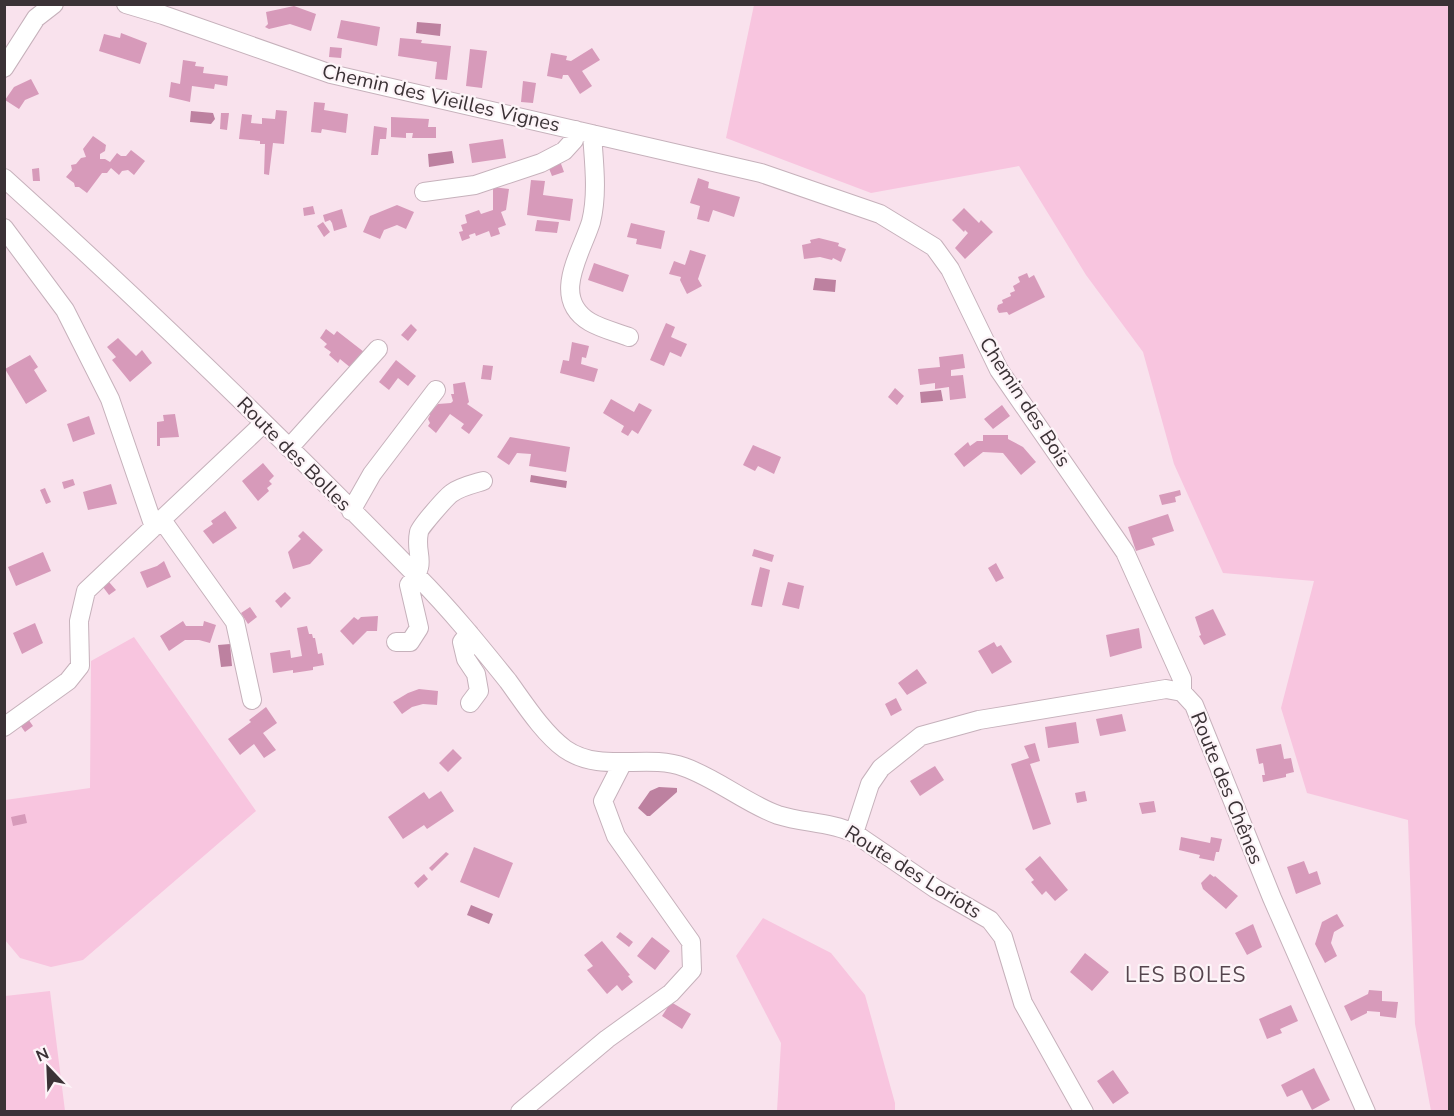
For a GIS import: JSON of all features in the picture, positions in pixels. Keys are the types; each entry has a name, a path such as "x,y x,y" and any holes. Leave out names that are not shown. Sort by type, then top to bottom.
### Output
{"street":[{"path":"4,68 36,18 54,4"},
{"name":"Chemin des Vieilles Vignes","path":"126,4 331,74 761,173"},
{"path":"424,192 475,185 541,163 564,151 584,132 595,199 591,222 568,289 574,308 589,322 629,337"},
{"name":"Chemin des Bois","path":"761,173 880,214 934,247 950,268 999,370 1125,552 1182,679 1182,692"},
{"name":"Route des Bolles","path":"4,178 100,265 289,447 417,576 469,633 542,725 565,749"},
{"path":"4,228 64,310 110,399 158,524 235,622 252,700"},
{"path":"289,447 378,350"},
{"path":"351,511 372,474 436,390"},
{"path":"4,727 68,681 80,666 79,621 86,591 264,423"},
{"path":"396,642 410,642 419,628 409,585 417,576 421,563 418,545 419,530 451,493 483,481"},
{"path":"469,633 462,642 466,659 476,674 478,691 470,703"},
{"name":"Route des Chênes","path":"854,833 870,784 881,768 921,736 979,720 1166,688 1182,692 1194,705 1272,898 1366,1112"},
{"name":"Route des Loriots","path":"565,749 586,759 622,764 638,760 683,766 778,815 839,826 854,833 936,889 990,920 1003,937 1023,1004 1084,1112"},
{"path":"520,1112 607,1039 671,993 692,970 691,942 616,836 603,801 622,764"}],"shaded area":[{"path":"754,5 1449,5 1449,1111 1431,1111 1415,1024 1408,820 1307,793 1281,708 1314,581 1223,573 1174,464 1143,352 1086,275 1019,166 871,193 726,138"},
{"path":"417,22 441,24 440,36 416,33"},
{"path":"191,111 213,113 215,119 211,124 190,122"},
{"path":"452,151 454,163 429,167 428,154"},
{"path":"815,278 836,280 835,292 813,290"},
{"path":"941,390 943,401 921,403 920,392"},
{"path":"531,475 567,481 566,488 530,482"},
{"path":"134,637 256,811 83,960 51,967 20,958 5,940 5,800 90,788 91,661"},
{"path":"230,644 232,666 221,667 218,645"},
{"path":"659,787 677,788 677,792 650,816 647,816 638,808 650,791"},
{"path":"471,905 493,914 489,924 467,915"},
{"path":"763,918 831,953 865,995 895,1103 895,1111 777,1111 781,1043 736,956"},
{"path":"50,991 65,1111 5,1111 5,996"}],"building":[{"path":"294,6 316,14 311,31 290,24 269,29 265,27 268,24 266,12"},
{"path":"341,20 380,27 377,46 337,38"},
{"path":"121,33 147,43 140,64 99,51 104,34 120,38"},
{"path":"400,38 451,46 447,80 435,79 437,62 398,56"},
{"path":"330,47 342,48 341,58 329,57"},
{"path":"592,48 600,60 582,71 592,86 580,94 568,75 563,75 562,79 547,76 551,53 567,56 566,60 571,61"},
{"path":"470,49 487,51 482,88 466,86"},
{"path":"183,60 196,62 195,66 204,67 203,73 228,76 227,86 215,84 214,89 192,86 190,102 169,97 171,82 180,84"},
{"path":"31,79 39,94 25,100 19,109 5,100 14,87"},
{"path":"523,81 536,83 533,103 521,102"},
{"path":"314,102 325,103 324,110 348,114 346,133 322,129 321,133 311,132"},
{"path":"276,110 287,111 284,144 273,143 269,175 264,174 265,144 260,144 260,141 239,139 242,114 252,115 251,123 262,124 262,118 275,119"},
{"path":"221,113 229,113 227,130 220,129"},
{"path":"391,117 429,119 428,127 436,127 436,138 412,138 413,133 406,133 406,138 391,137"},
{"path":"374,126 387,128 386,139 380,139 378,155 371,155"},
{"path":"93,136 106,145 105,151 100,154 100,159 110,162 117,153 126,156 131,150 145,161 134,175 128,170 122,171 119,175 111,168 107,173 102,173 87,193 75,187 74,183 66,177 72,170 71,165 86,157 83,149"},
{"path":"503,139 506,158 472,163 469,144"},
{"path":"560,161 564,172 552,176 548,166"},
{"path":"39,168 40,181 33,181 32,169"},
{"path":"698,178 709,182 708,188 740,197 734,217 713,210 709,222 697,219 700,206 690,203"},
{"path":"531,180 545,181 543,195 573,199 570,221 527,215"},
{"path":"493,187 509,189 506,210 501,212 506,225 498,228 500,234 491,237 489,231 476,236 475,233 462,241 459,232 463,231 461,225 467,223 465,215 479,210 481,214 493,210"},
{"path":"397,205 414,212 406,229 397,225 384,230 380,239 363,232 370,216"},
{"path":"313,206 315,214 304,216 303,208"},
{"path":"964,208 979,223 981,220 993,232 965,259 955,248 968,233 952,220"},
{"path":"342,209 347,227 334,231 330,220 325,222 323,215"},
{"path":"537,220 559,222 557,233 535,231"},
{"path":"323,222 330,232 324,237 317,226"},
{"path":"631,223 665,231 661,249 636,244 637,239 627,237"},
{"path":"819,238 839,243 838,246 846,249 841,262 833,258 832,260 820,257 804,259 802,245"},
{"path":"690,250 706,255 698,279 702,286 687,294 680,280 681,277 669,274 674,261 685,265"},
{"path":"594,263 629,275 623,292 588,280"},
{"path":"1027,273 1029,278 1034,275 1045,297 1009,315 1007,312 999,313 998,305 1015,291 1013,286 1020,282 1018,277"},
{"path":"666,323 675,327 671,337 687,344 681,357 670,352 664,366 650,360"},
{"path":"411,324 417,330 408,341 401,335"},
{"path":"326,329 334,335 337,331 364,352 351,368 340,359 338,363 329,355 331,352 324,347 327,344 320,338"},
{"path":"118,338 136,356 142,350 152,363 130,382 112,360 116,357 107,347"},
{"path":"572,342 589,346 586,358 582,357 581,364 598,369 594,382 560,373 563,360 569,361"},
{"path":"963,354 965,368 951,370 951,376 963,375 966,398 950,400 949,387 935,389 935,383 920,385 918,369 940,367 939,357"},
{"path":"30,355 38,367 34,370 47,391 26,404 5,369"},
{"path":"396,360 416,376 408,386 398,378 389,390 379,382"},
{"path":"483,365 493,366 491,380 481,379"},
{"path":"465,382 469,402 467,404 483,415 469,434 461,428 464,424 450,414 436,433 428,426 429,414 438,404 453,401 451,394 454,394 453,384"},
{"path":"895,388 904,396 897,405 888,397"},
{"path":"611,399 634,412 639,403 652,410 638,434 632,430 628,436 621,432 624,426 603,413"},
{"path":"1002,405 1010,416 993,429 984,419"},
{"path":"175,414 179,437 160,438 160,446 157,446 157,422 164,421 163,415"},
{"path":"89,416 95,434 73,442 67,424"},
{"path":"983,435 1008,435 1008,439 1023,447 1036,462 1021,475 1003,453 983,452 964,467 954,454 968,442 970,446 977,441 983,441"},
{"path":"510,437 570,447 566,472 529,466 531,454 517,453 509,465 497,457"},
{"path":"753,445 781,457 774,474 758,466 755,471 743,465"},
{"path":"263,463 274,476 269,481 272,484 267,488 269,491 258,501 242,481"},
{"path":"73,479 75,485 64,489 62,482"},
{"path":"111,484 117,504 88,510 83,492"},
{"path":"45,488 51,502 46,504 40,490"},
{"path":"1180,490 1181,495 1175,497 1176,502 1162,505 1159,495"},
{"path":"225,511 237,528 213,544 203,531 213,524 211,521"},
{"path":"1168,514 1174,531 1152,538 1155,545 1136,551 1128,527"},
{"path":"303,531 323,550 310,564 293,569 288,552 301,539 298,536"},
{"path":"754,549 774,555 772,562 752,556"},
{"path":"43,552 51,571 16,586 8,567"},
{"path":"164,561 171,577 147,588 140,572"},
{"path":"996,563 1004,578 996,582 988,568"},
{"path":"760,567 770,570 762,607 751,605"},
{"path":"109,582 116,590 109,595 103,587"},
{"path":"788,582 804,586 799,609 782,605"},
{"path":"285,592 291,598 281,608 275,601"},
{"path":"250,607 257,617 248,624 241,613"},
{"path":"1213,609 1226,635 1204,645 1199,636 1201,635 1195,617"},
{"path":"378,616 377,631 367,631 353,645 340,631 354,617 358,620 361,617"},
{"path":"183,621 186,626 203,626 204,621 216,625 210,643 185,640 169,651 160,636"},
{"path":"35,623 43,643 22,654 13,633"},
{"path":"307,626 309,634 315,638 318,654 322,653 324,665 313,667 313,670 273,673 270,653 290,650 291,658 302,656 297,628"},
{"path":"1139,628 1142,648 1110,657 1106,635"},
{"path":"994,642 997,647 1001,645 1012,662 992,674 978,651"},
{"path":"917,669 927,683 907,695 898,683"},
{"path":"419,689 438,691 437,705 423,704 412,707 402,714 393,702"},
{"path":"896,698 902,710 891,716 885,704"},
{"path":"266,707 277,723 263,733 276,750 264,758 254,744 240,755 228,739 251,722 249,720"},
{"path":"1122,714 1126,731 1100,736 1096,719"},
{"path":"28,719 33,726 25,732 20,725"},
{"path":"1076,722 1079,743 1048,748 1045,727"},
{"path":"1035,743 1040,761 1030,764 1051,824 1033,830 1011,764 1029,758 1024,746"},
{"path":"1281,744 1284,759 1291,758 1294,772 1286,774 1286,777 1263,782 1262,775 1265,775 1263,763 1259,764 1256,749"},
{"path":"453,749 462,758 448,772 439,763"},
{"path":"935,766 944,780 920,796 910,781"},
{"path":"441,791 454,811 427,829 424,825 403,839 388,817 424,792 429,799"},
{"path":"1085,791 1087,801 1077,803 1075,793"},
{"path":"1154,801 1156,812 1142,814 1139,803"},
{"path":"25,814 27,823 13,826 11,817"},
{"path":"1181,837 1210,843 1211,837 1222,839 1214,861 1179,850"},
{"path":"474,847 513,863 499,898 460,882"},
{"path":"446,852 449,854 432,871 429,868"},
{"path":"1040,856 1068,890 1055,901 1046,891 1042,895 1031,882 1034,880 1025,869"},
{"path":"1304,861 1309,874 1317,871 1321,884 1296,894 1287,867"},
{"path":"424,874 428,879 418,888 414,883"},
{"path":"1210,874 1238,896 1226,909 1203,889 1201,883"},
{"path":"1337,914 1344,926 1334,932 1331,943 1337,956 1325,963 1315,944 1322,922"},
{"path":"1253,924 1262,947 1247,955 1235,933"},
{"path":"620,932 633,942 629,947 616,937"},
{"path":"652,937 670,951 655,970 637,956"},
{"path":"602,941 630,975 628,976 633,982 622,991 617,985 607,994 587,970 593,966 584,955"},
{"path":"1085,953 1109,972 1092,991 1070,972"},
{"path":"1369,990 1382,991 1382,1001 1398,1002 1396,1018 1380,1016 1380,1012 1367,1011 1351,1021 1344,1006 1368,994"},
{"path":"671,1002 691,1014 682,1029 662,1016"},
{"path":"1291,1005 1298,1021 1280,1029 1282,1033 1267,1039 1259,1019"},
{"path":"1314,1068 1330,1100 1312,1110 1302,1090 1287,1097 1281,1085"},
{"path":"1113,1070 1129,1093 1113,1104 1097,1081"}],"district":[{"name":"LES BOLES","path":"1186,975"}]}
